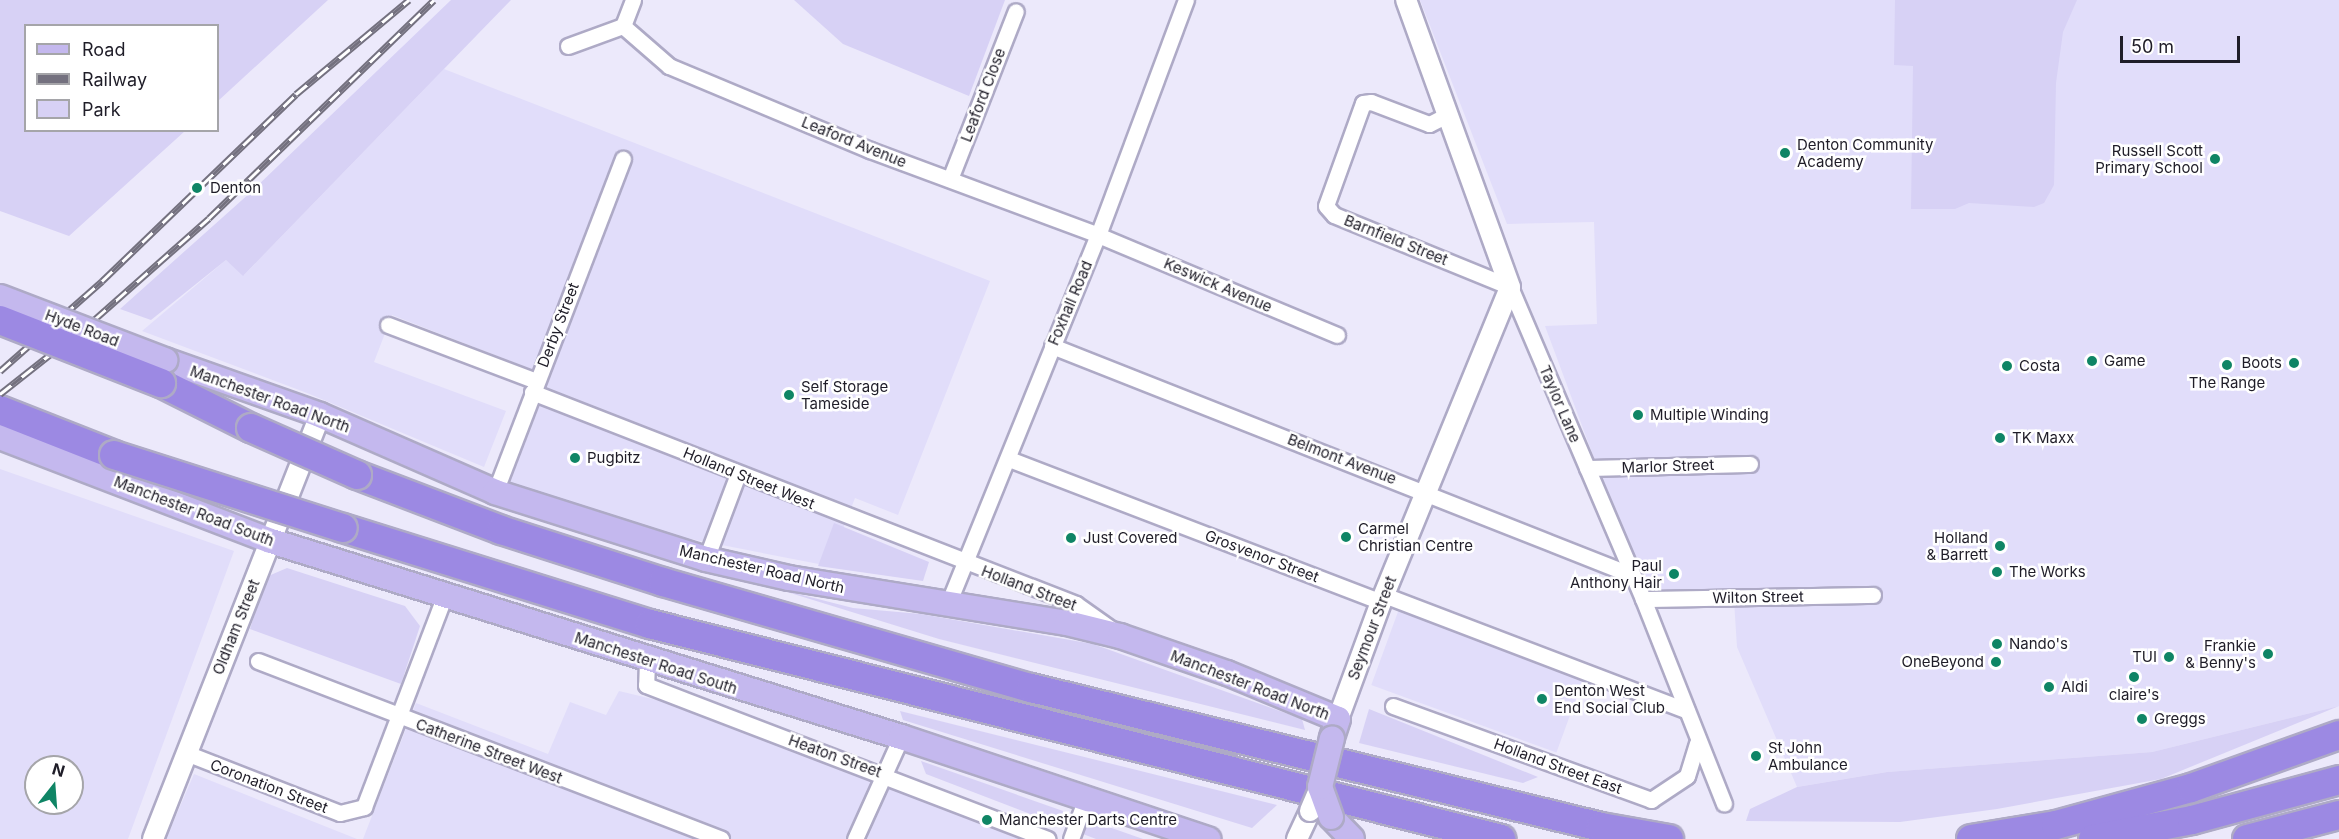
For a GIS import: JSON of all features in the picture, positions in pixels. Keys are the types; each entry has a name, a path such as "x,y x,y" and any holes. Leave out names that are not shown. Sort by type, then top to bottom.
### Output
{"highway":[{"path":"0,321 161,383 357,475 501,530 663,582 1031,688 1601,827 1669,839"},
{"path":"0,410 114,455 650,624 1501,839"},
{"path":"1971,839 2056,825 2192,788 2339,735"},
{"path":"2093,839 2192,820 2339,780"},
{"path":"2247,839 2339,815"}],"main road":[{"name":"Hyde Road","path":"0,297 165,360"},
{"name":"Manchester Road North","path":"165,360 320,415 495,492 706,559 845,588 948,604 1120,636 1227,673 1335,729"},
{"name":"Manchester Road South","path":"0,436 271,541 647,661 901,737 1208,839"},
{"name":"Seymour Street","path":"1321,814 1320,787 1335,729"},
{"path":"1321,814 1352,839"}],"street":[{"path":"568,46 624,26 633,0"},
{"name":"Foxhall Road","path":"948,604 1009,459 1098,235 1186,0"},
{"name":"Taylor Lane","path":"1406,0 1510,287 1643,599 1687,711 1697,743 1724,804"},
{"name":"Leaford Close","path":"950,179 1016,11"},
{"name":"Leaford Avenue","path":"624,26 669,66 870,150 1098,235"},
{"name":"Barnfield Street","path":"1447,115 1429,124 1371,102 1363,104 1326,206 1334,214 1510,287"},
{"name":"Derby Street","path":"495,492 623,159"},
{"name":"Keswick Avenue","path":"1098,235 1337,335"},
{"name":"Seymour Street","path":"1335,729 1382,598 1510,287"},
{"name":"Holland Street West","path":"388,325 738,474 966,564"},
{"name":"Belmont Avenue","path":"1052,346 1425,491 1632,575"},
{"name":"Oldham Street","path":"153,839 320,415"},
{"name":"Grosvenor Street","path":"1009,459 1687,711"},
{"name":"Marlor Street","path":"1587,468 1750,464"},
{"path":"706,559 738,474"},
{"name":"Holland Street","path":"966,564 1076,604 1120,636"},
{"path":"400,718 445,595"},
{"name":"Wilton Street","path":"1643,599 1873,595"},
{"name":"Catherine Street West","path":"258,661 400,718 721,839"},
{"name":"Heaton Street","path":"647,661 646,686 884,774 1047,839"},
{"name":"Holland Street East","path":"1393,706 1651,800 1687,776 1697,743"},
{"name":"Coronation Street","path":"186,753 340,813 364,807 400,718"},
{"path":"855,839 901,737"},
{"path":"1071,839 1086,798"},
{"path":"1297,839 1321,814"}],"shaded area":[{"path":"1420,0 2339,0 2339,706 2152,752 1887,772 1797,787 1737,647 1734,601 1714,589 1643,590 1545,326 1597,324 1594,222 1507,224"},
{"path":"444,69 990,281 898,515 855,498 829,566 645,530 505,480 548,376 392,315 374,362 506,411 484,467 307,393 142,331 226,260 244,275"},
{"path":"0,469 234,551 128,839 0,839"},
{"path":"1399,609 1584,676 1556,752 1371,685"},
{"path":"619,691 694,709 1033,839 363,839 416,703 548,754 570,702 606,715"},
{"path":"194,774 357,839 166,839"}],"green space":[{"path":"0,0 328,0 219,100 219,24 24,24 24,132 184,132 69,236 0,211"},
{"path":"451,0 511,0 243,276 226,260 151,320 120,309 251,192"},
{"path":"794,0 1005,0 969,96 843,44"},
{"path":"1895,0 2077,0 2063,32 2056,83 2054,185 2044,203 2034,207 1969,203 1955,209 1911,209 1913,66 1894,65"},
{"path":"834,523 929,562 923,581 818,566"},
{"path":"287,568 405,606 420,626 401,684 250,629 266,577"},
{"path":"771,587 853,608 921,614 1093,644 1302,719 1305,730 939,639"},
{"path":"2339,706 2161,779 1997,809 1900,822 1746,821 1750,809 1797,787 1887,772 2152,752"},
{"path":"1369,709 1538,777 1523,783 1359,743"},
{"path":"900,711 1277,805 1252,828 903,720"},
{"path":"921,761 1143,839 1096,839 926,774"}],"railway":[{"path":"0,371 102,281 296,94 409,0"},
{"path":"0,394 95,319 209,218 434,0"}],"place":[{"name":"Denton Community Academy","path":"1785,153"},
{"name":"Russell Scott Primary School","path":"2215,159"},
{"name":"Denton","path":"197,188"},
{"name":"Game","path":"2092,361"},
{"name":"Boots","path":"2294,363"},
{"name":"The Range","path":"2227,365"},
{"name":"Costa","path":"2007,366"},
{"name":"Self Storage Tameside","path":"789,395"},
{"name":"Multiple Winding","path":"1638,415"},
{"name":"TK Maxx","path":"2000,438"},
{"name":"Pugbitz","path":"575,458"},
{"name":"Carmel Christian Centre","path":"1346,537"},
{"name":"Just Covered","path":"1071,538"},
{"name":"Holland & Barrett","path":"2000,546"},
{"name":"The Works","path":"1997,572"},
{"name":"Paul Anthony Hair","path":"1674,574"},
{"name":"Nando's","path":"1997,644"},
{"name":"Frankie & Benny's","path":"2268,654"},
{"name":"TUI","path":"2169,657"},
{"name":"OneBeyond","path":"1996,662"},
{"name":"claire's","path":"2134,677"},
{"name":"Aldi","path":"2049,687"},
{"name":"Denton West End Social Club","path":"1542,699"},
{"name":"Greggs","path":"2142,719"},
{"name":"St John Ambulance","path":"1756,756"},
{"name":"Manchester Darts Centre","path":"987,820"}]}
